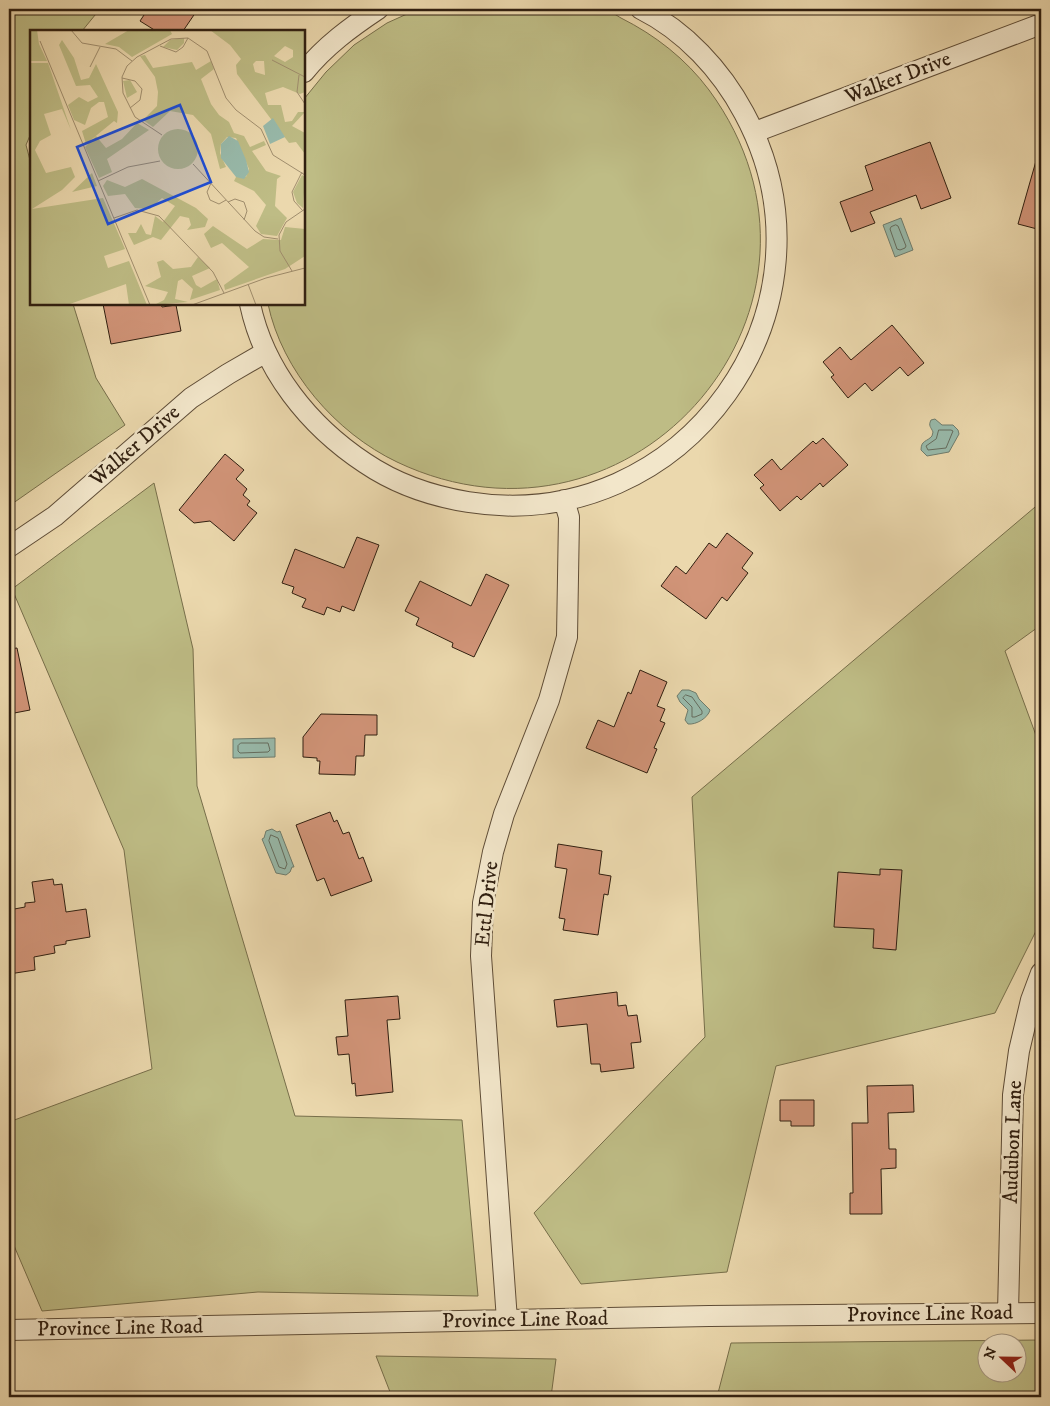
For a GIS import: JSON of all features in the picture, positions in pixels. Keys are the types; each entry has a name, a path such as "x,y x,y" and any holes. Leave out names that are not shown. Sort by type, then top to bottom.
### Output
{"street":[{"path":"305,71 313,60 344,32 378,9"},
{"path":"250,305 266,352 294,399 318,427 347,452 378,472 412,488 448,499 481,504 527,506 564,500 613,485 646,468 681,444 711,415 734,385 750,356 764,322 774,281 778,244 776,206 770,179 754,132 736,98 711,64 684,38 650,13 641,9"},
{"name":"Walker Drive","path":"754,132 1041,24"},
{"name":"Walker Drive","path":"9,547 55,516 191,398 266,352"},
{"name":"Ettl Drive","path":"507,1320 481,956 483,904 498,833 550,700 567,638 569,518 564,500"},
{"name":"Audubon Lane","path":"1008,1313 1013,1095 1019,1050 1031,1000 1041,973"},
{"name":"Province Line Road","path":"9,1330 709,1316 1041,1313"}],"shaded area":[{"path":"9,9 100,9 83,30 30,30 30,135 26,145 30,160 30,305 73,305 96,378 125,425 9,506"},
{"path":"418,9 605,9 658,40 680,58 709,90 750,172 760,254 742,331 701,398 642,450 568,482 485,487 397,462 375,450 333,417 299,376 285,353 275,329 268,305 305,305 305,98 326,72 354,45 387,23"},
{"path":"154,483 193,649 197,786 295,1116 462,1120 478,1296 258,1292 42,1311 9,1234 9,1122 152,1069 124,850 12,589"},
{"path":"1041,502 1041,625 1005,651 1041,749 1041,921 995,1013 776,1066 727,1272 581,1284 534,1213 705,1037 692,797"},
{"path":"1028,1340 1041,1340 1041,1397 717,1397 731,1343 978,1341 978,1384 1028,1384"},
{"path":"376,1356 556,1359 551,1397 392,1397"}],"water":[{"path":"901,218 913,250 895,257 883,225"},
{"path":"935,419 942,425 953,425 959,434 949,452 927,456 921,450 921,447 932,436 933,432 930,424 931,420"},
{"path":"682,690 696,693 710,710 707,716 695,723 688,724 685,720 688,710 677,696"},
{"path":"275,738 275,757 233,758 233,739"},
{"path":"272,829 277,832 280,831 294,867 286,875 276,873 262,839 266,831"}],"building":[{"path":"148,9 198,9 184,30 154,30 140,21"},
{"path":"930,142 951,198 921,209 916,195 870,212 875,223 851,232 840,202 873,190 865,166"},
{"path":"1036,161 1041,162 1041,230 1018,224"},
{"path":"103,305 161,305 162,307 176,305 181,331 111,344"},
{"path":"892,325 924,363 908,376 900,367 872,391 865,383 848,398 831,377 834,375 823,362 840,347 851,360"},
{"path":"823,438 848,465 823,487 820,483 801,500 797,496 780,511 760,488 764,485 754,475 772,459 781,470 813,441 816,444"},
{"path":"225,454 244,470 236,479 247,489 243,495 250,501 247,505 257,513 234,541 210,521 194,523 179,510"},
{"path":"727,533 753,553 742,568 748,573 727,601 722,597 706,619 661,586 676,566 686,574 709,543 716,548"},
{"path":"357,537 379,545 354,611 342,606 340,612 327,607 324,615 302,607 306,599 292,593 294,587 282,583 295,549 344,568"},
{"path":"486,574 509,585 474,657 452,647 453,643 416,625 419,618 405,611 420,581 471,606"},
{"path":"17,648 30,710 9,714 9,649"},
{"path":"640,670 667,682 657,706 665,709 660,721 665,723 654,748 657,749 647,773 586,748 598,720 614,727 628,692 631,694"},
{"path":"321,714 377,715 377,735 365,735 364,756 356,756 355,775 319,774 320,761 317,761 317,758 303,757 303,737"},
{"path":"330,812 334,822 337,820 343,834 349,832 359,859 363,857 372,881 331,896 324,878 317,881 296,825"},
{"path":"558,844 602,851 599,874 611,876 608,895 604,894 598,935 563,930 565,919 559,918 567,869 555,867"},
{"path":"880,869 902,870 896,950 873,948 874,929 834,927 838,872 880,875"},
{"path":"53,879 54,885 62,884 66,912 86,909 90,937 66,941 66,944 54,946 55,953 34,957 35,970 9,974 9,910 25,907 25,903 35,902 32,882"},
{"path":"617,992 618,1006 626,1005 628,1016 637,1015 641,1042 631,1043 634,1068 601,1072 600,1064 591,1064 587,1024 557,1027 554,1000"},
{"path":"398,996 400,1019 387,1020 393,1092 356,1096 355,1083 352,1084 349,1054 338,1055 336,1037 348,1036 345,1000"},
{"path":"913,1085 914,1112 888,1113 889,1149 896,1149 896,1168 881,1169 882,1214 850,1214 850,1193 853,1193 852,1123 868,1123 867,1086"},
{"path":"780,1100 814,1100 814,1126 791,1126 791,1121 780,1121"}]}
